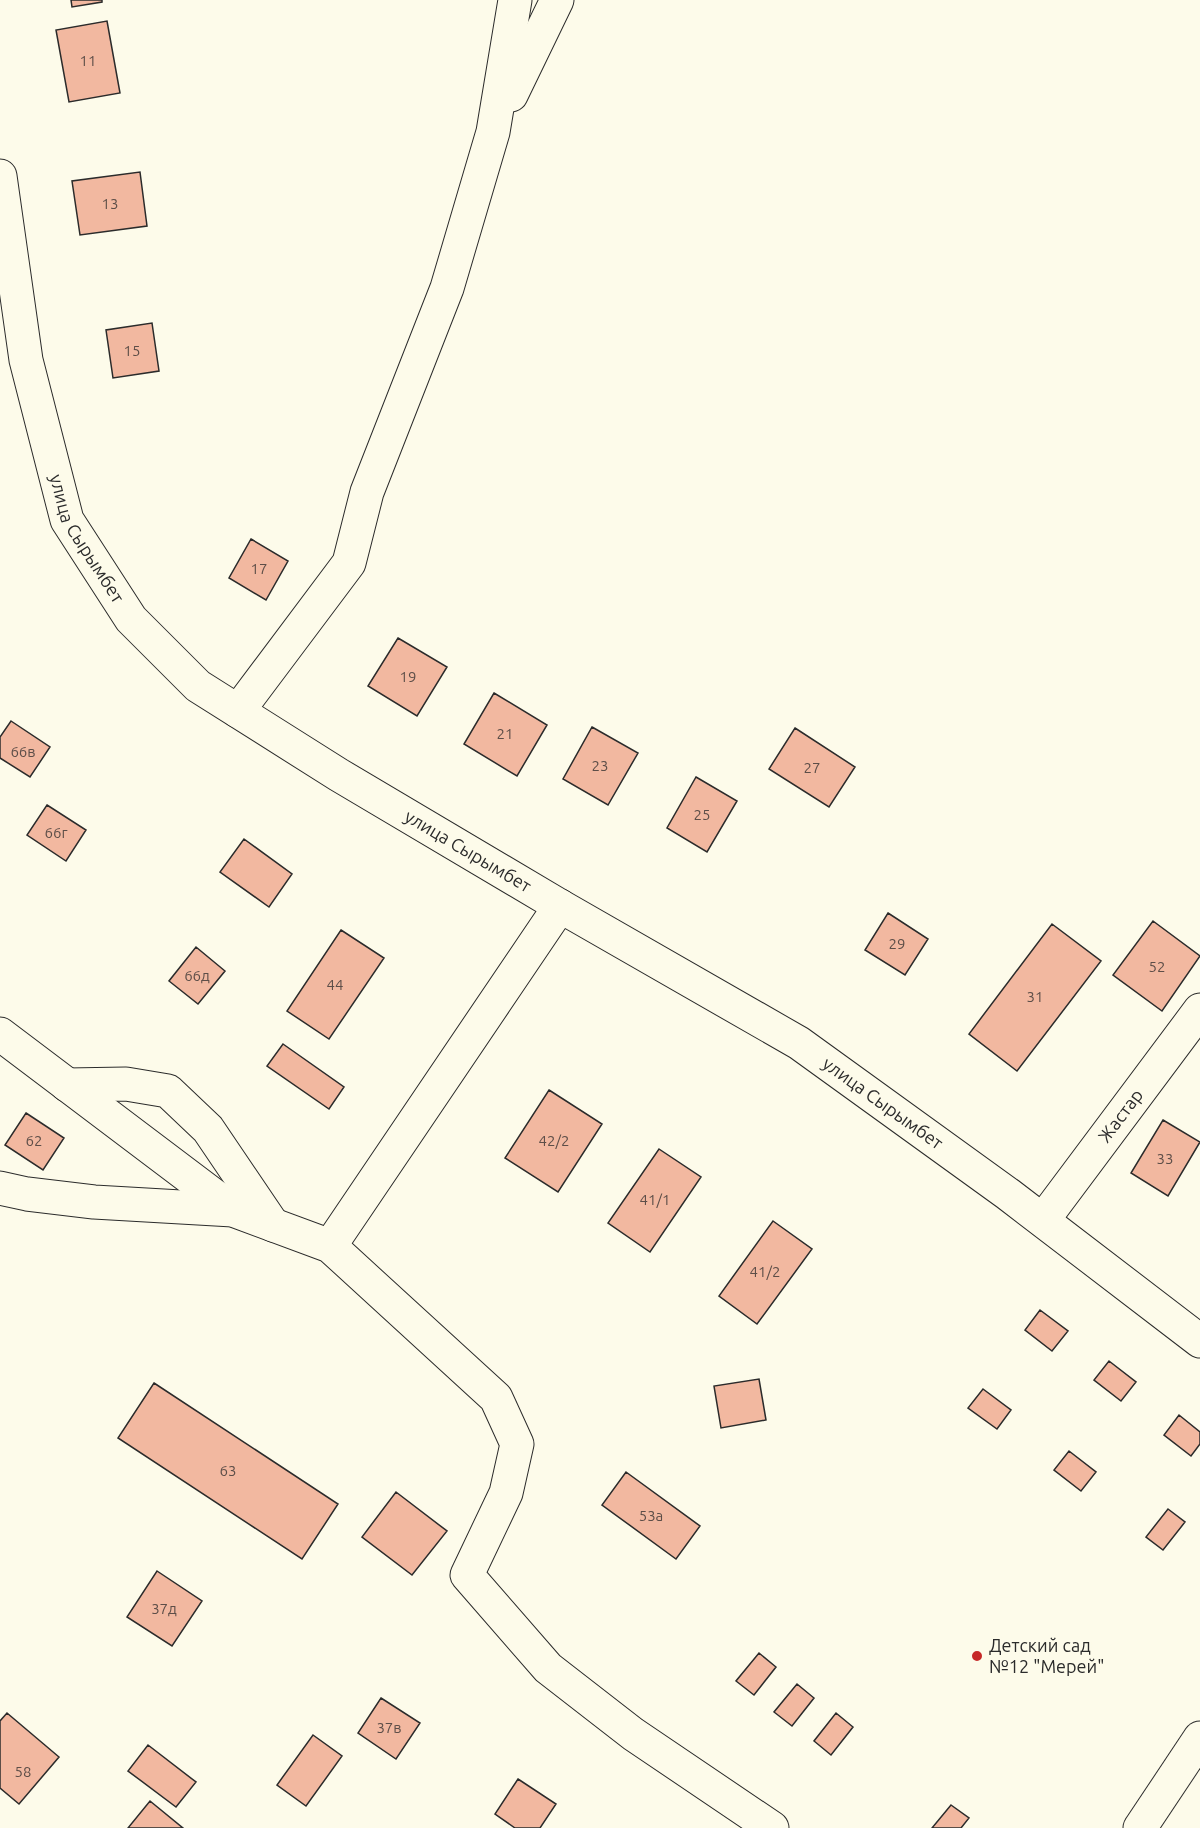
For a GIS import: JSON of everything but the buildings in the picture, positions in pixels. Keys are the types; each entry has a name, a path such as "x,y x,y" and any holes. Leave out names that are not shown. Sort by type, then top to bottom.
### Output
{"street":[{"path":"238,711 349,563 367,492 447,288 493,132 515,0"},
{"path":"493,132 556,0"},
{"name":"улица Сырымбет","path":"0,176 13,362 67,520 131,619 198,686 339,775 560,906 799,1043 1043,1220 1200,1341"},
{"path":"330,1246 560,906"},
{"name":"Жастар","path":"1043,1220 1200,1010"},
{"path":"0,1034 233,1210 330,1246 496,1398 517,1444 506,1493 467,1575 548,1668 633,1734 772,1828"},
{"path":"67,1085 126,1084 168,1091 208,1129 273,1225"},
{"path":"0,1188 27,1194 94,1202 233,1210"},
{"path":"1140,1828 1200,1738"}],"place":[{"name":"Детский сад №12 \"Мерей\"","path":"977,1656"}]}
